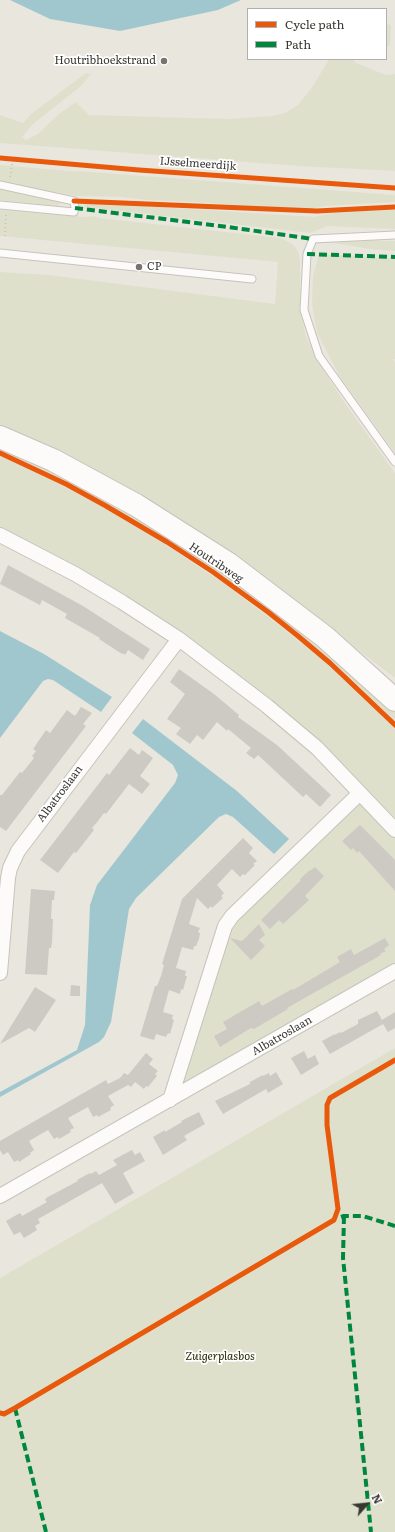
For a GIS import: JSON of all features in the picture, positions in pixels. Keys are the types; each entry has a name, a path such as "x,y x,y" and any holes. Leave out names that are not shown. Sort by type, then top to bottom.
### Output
{"main road":[{"name":"Houtribweg","path":"0,437 53,460 129,502 228,564 325,637 395,700"}],"street":[{"path":"0,536 75,574 179,639 267,706 316,748 395,830"},
{"name":"Albatroslaan","path":"0,973 8,878 18,850 179,639"},
{"path":"170,1100 225,926 232,916 360,793"},
{"name":"Albatroslaan","path":"0,1196 395,971"}],"lane":[{"path":"0,185 74,201 75,208 74,212 3,205"},
{"path":"395,235 312,239 307,254 304,310 319,356 395,462"},
{"path":"0,253 252,280"}],"path":[{"path":"6,158 19,159"},
{"path":"3,205 5,236"}],"green space":[{"path":"387,24 391,25 390,46 387,46"},
{"path":"328,60 353,60 356,63 386,75 395,74 395,171 298,166 0,143 0,115 23,123 31,114 86,73 91,74 81,86 33,124 22,137 26,140 38,134 60,113 76,102 89,115 229,119 272,116 285,113 298,105 313,86"},
{"path":"0,165 395,195 395,202 325,206 306,210 147,200 122,197 77,196 0,182"},
{"path":"0,189 61,202 58,206 0,200"},
{"path":"83,202 314,217 334,213 395,210 395,229 327,226 310,233 86,207"},
{"path":"0,210 84,217 94,216 100,218 280,238 291,243 296,248 300,260 300,311 306,337 323,369 342,399 395,473 395,678 253,570 178,519 77,462 0,426 0,272 49,275 275,304 278,262 0,236"},
{"path":"339,240 395,241 395,251 369,249 334,243"},
{"path":"319,254 395,259 395,359 393,359 395,363 395,453 340,377 318,335 312,304 313,276"},
{"path":"0,445 106,497 277,608 366,684 395,711 395,721 332,661 300,634 215,570 169,540 107,504 67,482 0,450"},
{"path":"0,456 64,486 165,544 223,583 265,614 325,662 395,729 395,823 263,698 0,532"},
{"path":"359,799 395,836 395,964 181,1086 230,931 236,921"},
{"name":"Zuigerplasbos","path":"395,1048 395,1532 0,1532 0,1278"}],"water":[{"path":"10,0 241,0 218,10 120,31 50,19"},
{"path":"0,631 44,654 112,697 101,712 53,680 48,679 43,681 0,738"},
{"path":"143,719 237,791 289,839 274,854 233,817 226,814 219,817 136,898 129,909 111,1022 104,1037 99,1042 0,1097 0,1092 77,1050 85,1025 90,905 97,885 175,783 178,775 173,765 132,733"}],"building":[{"path":"8,565 83,606 150,649 143,660 128,650 125,655 122,654 99,639 100,638 65,618 67,614 42,600 40,605 0,584"},
{"path":"179,669 214,694 239,715 238,717 277,745 331,795 320,807 306,794 303,797 258,755 254,759 246,753 251,748 217,722 203,740 197,735 190,744 176,734 181,728 167,719 185,694 170,682"},
{"path":"81,707 92,713 83,724 86,726 6,831 0,827 0,795 2,795 20,772 22,773 34,758 32,756 36,751 33,749 46,730 50,733 67,710 75,716"},
{"path":"130,748 139,755 142,750 153,758 140,776 150,784 142,794 129,784 106,814 104,813 92,828 94,830 76,853 74,852 58,873 40,860 107,773 109,775"},
{"path":"360,825 395,860 395,891 359,851 357,853 353,848 351,850 342,841"},
{"path":"243,838 253,848 249,853 257,861 253,864 255,865 245,875 243,874 240,877 232,869 217,885 224,893 221,896 223,898 212,908 211,906 208,909 197,898 189,924 200,928 198,932 200,933 199,939 193,950 182,947 176,968 186,971 185,976 187,976 183,990 181,989 180,994 169,990 163,1012 173,1015 172,1019 174,1020 170,1034 168,1033 166,1037 156,1034 154,1040 140,1036 155,986 157,986 161,976 164,965 162,964 182,899"},
{"path":"315,867 324,876 305,896 309,900 283,924 279,920 270,929 261,920 301,880 300,879"},
{"path":"31,889 55,891 54,900 52,900 52,943 51,948 49,948 47,975 25,974"},
{"path":"259,924 265,935 259,940 265,946 251,960 230,938 242,941"},
{"path":"385,938 389,945 384,949 386,951 380,954 381,955 287,1008 288,1009 254,1029 251,1028 220,1047 214,1036 227,1029 223,1022 259,1001 262,1006 292,989 293,990 340,962 337,957 351,949 354,955"},
{"path":"71,985 80,986 80,996 70,996"},
{"path":"35,987 56,1000 35,1032 29,1028 0,1044"},
{"path":"377,1011 382,1020 395,1012 395,1028 388,1032 383,1024 330,1054 322,1041 358,1024 358,1020"},
{"path":"304,1051 308,1059 315,1055 319,1064 301,1075 291,1058"},
{"path":"146,1053 153,1059 149,1064 158,1071 155,1074 157,1076 148,1087 146,1086 144,1089 135,1082 131,1087 128,1085 108,1096 114,1105 110,1108 111,1110 98,1117 97,1115 93,1117 88,1107 68,1118 74,1128 70,1130 71,1132 59,1139 58,1137 54,1139 48,1130 29,1141 34,1150 30,1153 31,1154 19,1162 18,1160 14,1162 8,1152 3,1155 0,1150 0,1141 106,1080 108,1084 120,1078 124,1073 128,1075"},
{"path":"276,1072 283,1084 268,1093 266,1089 223,1114 215,1101 250,1084 250,1082 263,1075 269,1073 270,1076"},
{"path":"199,1112 205,1124 184,1136 187,1140 163,1155 153,1137 165,1130 165,1132 182,1122 181,1121"},
{"path":"132,1150 135,1155 140,1152 145,1161 123,1173 134,1193 115,1204 102,1183 38,1219 40,1223 35,1226 37,1230 24,1238 20,1232 14,1235 6,1221 20,1213 22,1216 47,1202 45,1200 46,1198 90,1173 91,1174 96,1171 99,1175 117,1165 113,1160"}],"marked path":[{"path":"75,208 313,239"},
{"path":"307,254 395,257"},
{"path":"344,1216 343,1258 371,1532"},
{"path":"341,1217 363,1216 395,1226"},
{"path":"15,1408 46,1532"}],"cycle path":[{"name":"IJsselmeerdijk","path":"0,158 139,170 395,188"},
{"path":"74,201 317,211 395,207"},
{"path":"0,453 66,484 106,506 167,542 213,572 298,636 330,663 395,725"},
{"path":"0,1413 4,1414 15,1408 334,1220 338,1209 327,1125 327,1105 330,1098 395,1060"}],"place":[{"name":"Houtribhoekstrand","path":"164,61"},
{"name":"CP","path":"139,267"}]}
